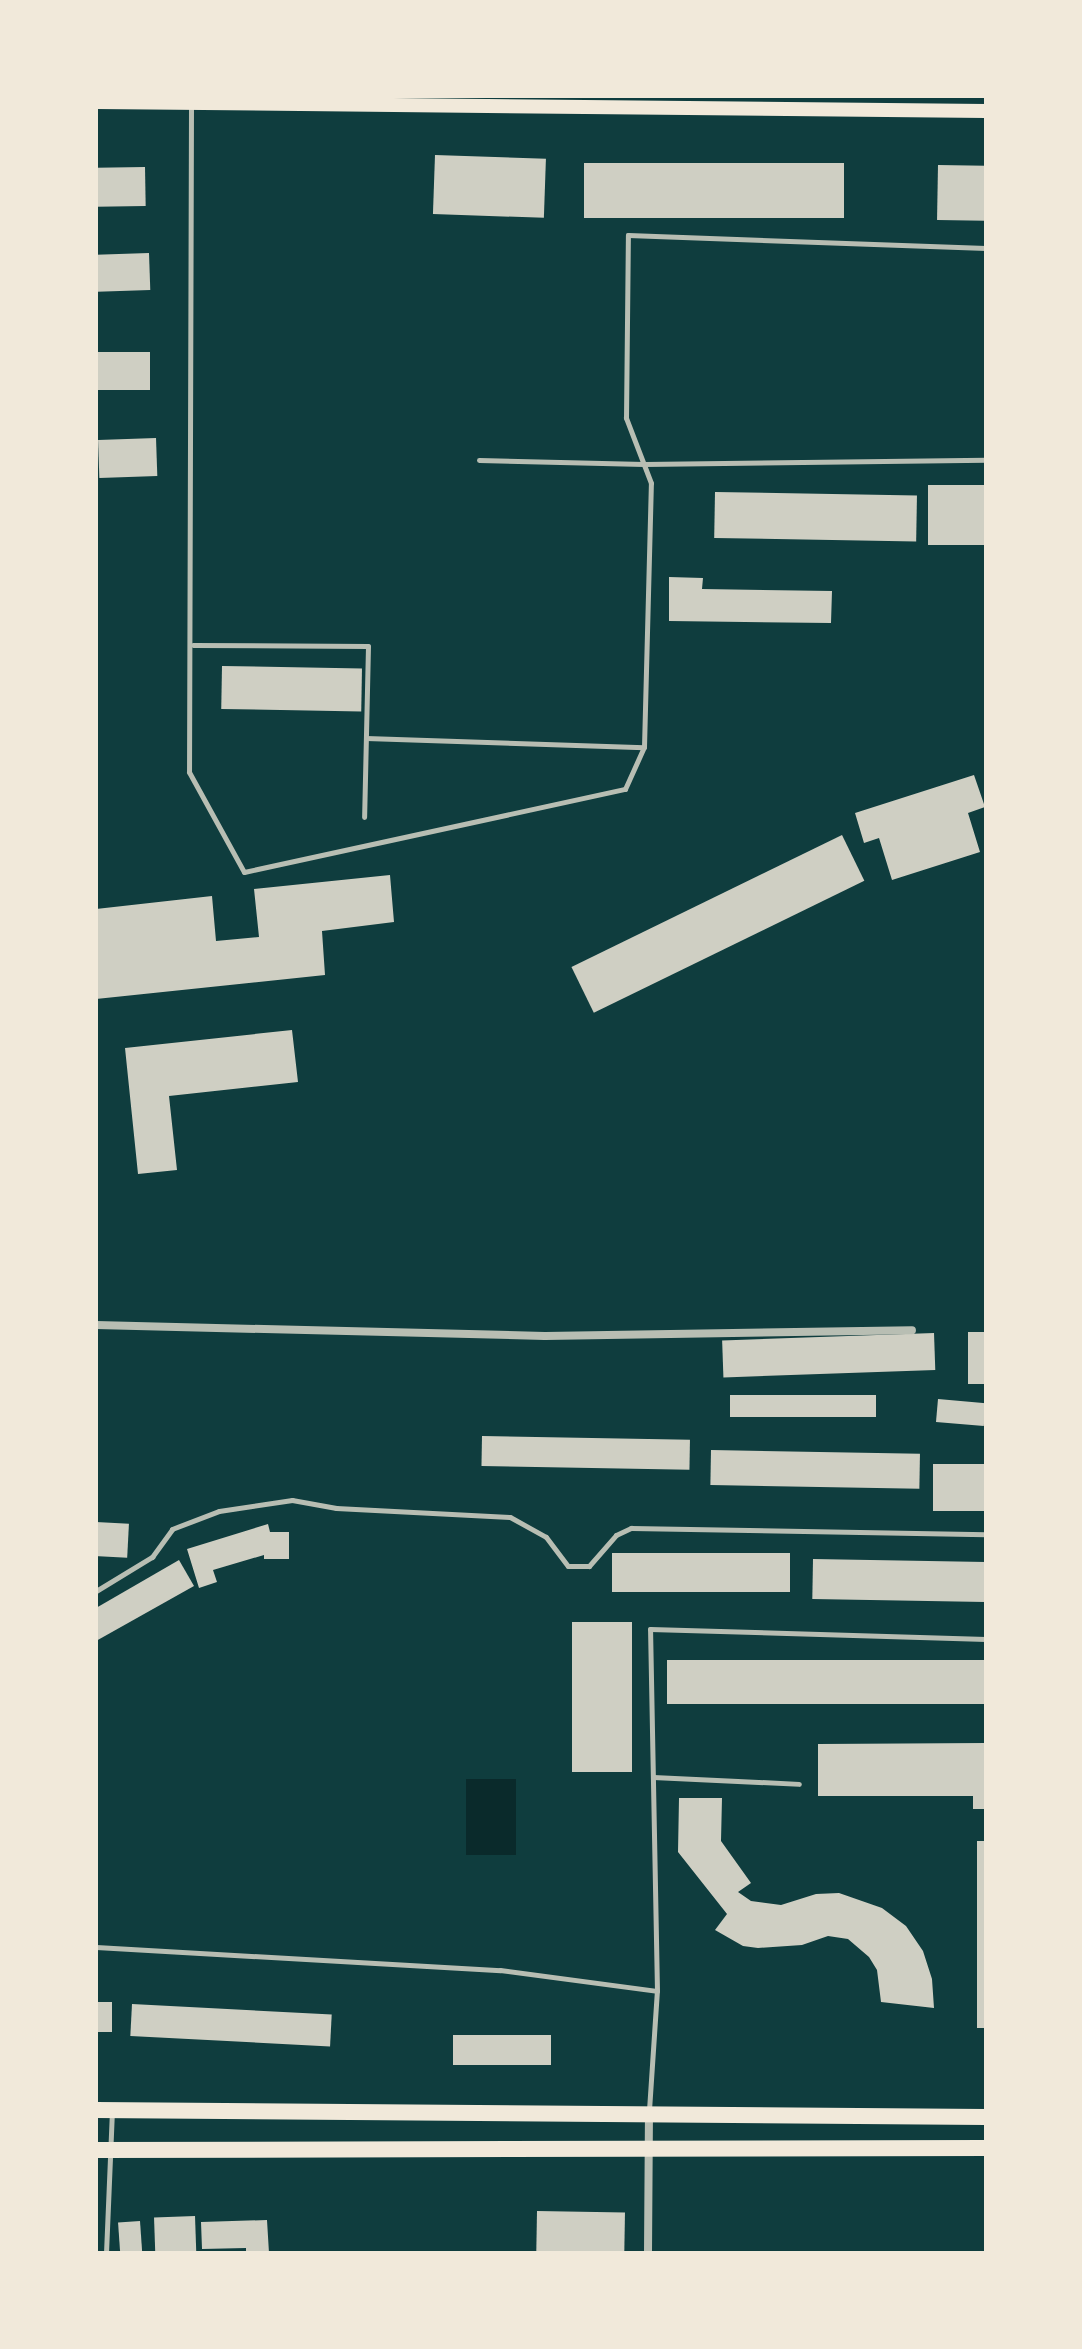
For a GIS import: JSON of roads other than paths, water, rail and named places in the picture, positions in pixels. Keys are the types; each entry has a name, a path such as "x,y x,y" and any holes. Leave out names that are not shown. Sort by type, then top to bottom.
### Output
{"main road":[{"path":"96,102 986,111"},
{"path":"104,2111 986,2117"},
{"path":"103,2151 986,2148"}],"street":[{"path":"96,1325 545,1336 912,1330"},
{"path":"648,2253 649,2115"}],"lane":[{"path":"191,103 193,645 189,772 244,872 625,789 644,747 651,483 626,418 628,235 986,248"},
{"path":"479,460 644,464 986,460"},
{"path":"193,645 368,646 364,817"},
{"path":"366,738 644,747"},
{"path":"96,1591 152,1557 172,1529 219,1511 292,1500 336,1508 510,1517 546,1537 568,1566 589,1566 616,1535 631,1528 986,1534"},
{"path":"649,2115 657,1991 650,1629 986,1639"},
{"path":"653,1777 799,1784"},
{"path":"96,1947 500,1970 657,1991"},
{"path":"104,2111 106,2253"}],"water":[{"path":"466,1779 516,1779 516,1855 466,1855"}]}
